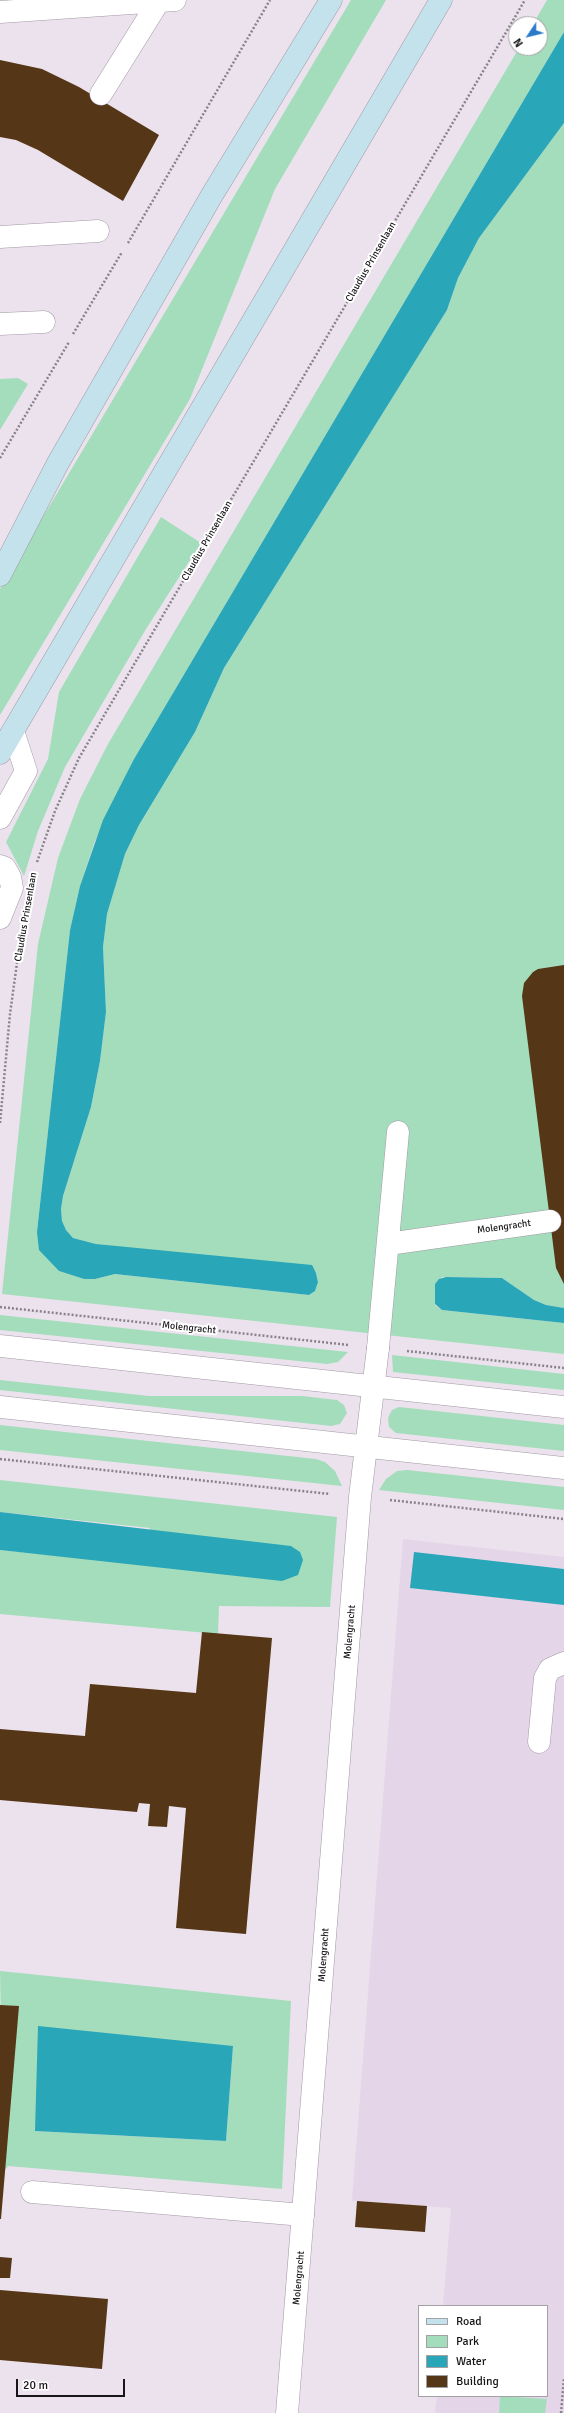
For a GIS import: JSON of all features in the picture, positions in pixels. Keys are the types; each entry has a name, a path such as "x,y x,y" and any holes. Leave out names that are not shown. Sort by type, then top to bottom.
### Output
{"main road":[{"path":"0,576 58,463 208,202 331,0"},
{"path":"0,753 441,0"}],"street":[{"path":"0,12 167,0"},
{"path":"101,94 167,0"},
{"path":"0,237 98,232"},
{"path":"0,324 44,322"},
{"path":"0,818 26,771 13,731"},
{"name":"Claudius Prinsenlaan","path":"0,866 5,868 10,877 12,888 0,918"},
{"name":"Molengracht","path":"288,2413 360,1497 378,1348 398,1132"},
{"name":"Molengracht","path":"388,1244 550,1221"},
{"path":"0,1346 564,1407"},
{"path":"0,1407 564,1468"},
{"path":"539,1742 545,1678 550,1669 564,1663"},
{"path":"32,2192 303,2215"}],"path":[{"path":"0,458 270,0"},
{"name":"Claudius Prinsenlaan","path":"36,865 54,812 79,758 525,0"},
{"name":"Claudius Prinsenlaan","path":"0,1123 10,1014 21,936"},
{"name":"Molengracht","path":"0,1307 564,1368"},
{"path":"0,1459 564,1519"},
{"path":"561,2413 564,2378"}],"shaded area":[{"path":"403,1539 564,1557 564,2413 435,2413 437,2397 548,2397 548,2305 443,2305 451,2208 352,2201"}],"green space":[{"path":"351,0 386,0 275,189 190,399 0,715 0,589"},
{"path":"547,0 564,0 564,32 134,759 95,841 80,886 70,930 37,1232 59,1271 84,1279 95,1279 115,1274 309,1295 315,1291 318,1281 316,1273 96,1244 73,1238 66,1230 62,1221 61,1209 63,1196 91,1107 100,1061 106,1012 103,947 107,914 125,854 139,825 195,732 224,668 447,310 458,278 479,238 564,123 564,1308 546,1305 534,1300 502,1278 442,1277 435,1284 435,1305 442,1310 564,1323 564,1354 2,1294 38,944 58,858 80,799 108,744 514,56 548,56 548,16 538,16"},
{"path":"18,378 28,384 0,430 0,379"},
{"path":"161,517 201,543 146,629 65,767 38,831 24,876 6,842 48,759 59,692"},
{"path":"0,1315 348,1352 338,1362 327,1364 0,1330"},
{"path":"392,1355 564,1374 564,1390 393,1372"},
{"path":"0,1380 149,1396 302,1396 337,1400 344,1405 347,1413 340,1424 331,1426 0,1390"},
{"path":"399,1407 564,1425 564,1451 396,1433 389,1427 388,1418 392,1410"},
{"path":"0,1425 316,1459 325,1462 335,1471 342,1486 0,1450"},
{"path":"407,1470 564,1487 564,1510 379,1490 386,1479 397,1471"},
{"path":"0,1480 337,1517 330,1607 219,1606 218,1634 0,1614 0,1550 140,1564 150,1528 0,1512"},
{"path":"0,1971 291,2001 282,2189 8,2166 4,2171","holes":["233,2046 226,2141 35,2131"]},
{"path":"500,2397 547,2399 545,2413 499,2413"}],"water":[{"path":"564,32 564,123 479,238 458,278 447,310 224,668 195,732 139,825 125,854 107,914 103,947 106,1012 100,1061 91,1107 63,1196 61,1209 62,1221 66,1230 73,1238 96,1244 312,1265 318,1282 315,1291 309,1295 115,1274 95,1279 84,1279 59,1271 39,1250 37,1232 70,930 80,886 103,820 134,759"},
{"path":"446,1277 502,1278 534,1300 546,1305 564,1308 564,1323 442,1310 435,1304 435,1284 439,1279"},
{"path":"0,1512 291,1546 300,1552 303,1560 298,1575 282,1581 0,1550"},
{"path":"414,1552 564,1569 564,1605 410,1588"},
{"path":"38,2026 233,2046 226,2141 35,2131"}],"building":[{"path":"0,60 42,69 79,87 159,135 123,201 38,150 16,140 0,137"},
{"path":"564,965 564,1284 556,1268 522,996 524,983 533,972 538,969"},
{"path":"202,1632 272,1638 246,1934 176,1928 186,1808 169,1806 167,1827 148,1826 150,1804 139,1803 137,1812 0,1800 0,1729 85,1736 90,1684 196,1693"},
{"path":"0,2005 19,2006 1,2219 0,2219"},
{"path":"357,2201 427,2206 425,2232 355,2227"},
{"path":"0,2257 12,2258 10,2278 0,2278"},
{"path":"0,2290 108,2299 102,2369 0,2360"}]}
